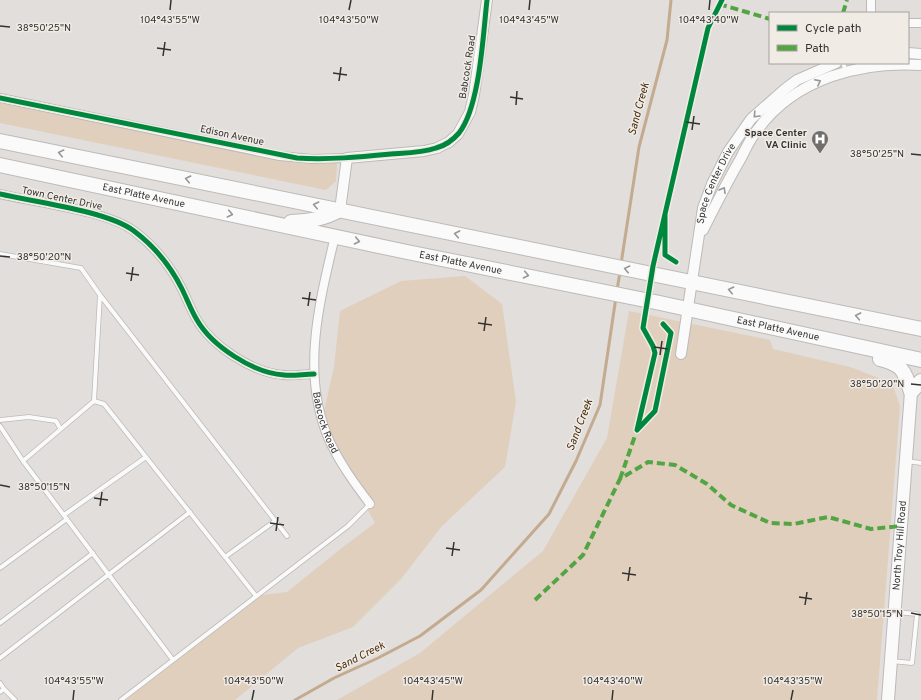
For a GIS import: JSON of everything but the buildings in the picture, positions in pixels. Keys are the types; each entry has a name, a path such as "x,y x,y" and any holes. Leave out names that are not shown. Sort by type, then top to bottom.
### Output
{"highway":[{"path":"0,140 921,329"},
{"name":"East Platte Avenue","path":"0,165 660,303 921,360"},
{"path":"259,220 291,222 314,220 329,216 340,210"},
{"path":"780,329 894,362 901,367 905,374 911,392 921,381"}],"main road":[{"name":"North Troy Hill Road","path":"888,700 911,392"}],"street":[{"name":"Babcock Road","path":"458,134 470,112 474,95 487,0"},
{"path":"871,0 871,12"},
{"path":"909,23 921,23"},
{"path":"909,53 921,54"},
{"name":"Space Center Drive","path":"681,354 703,208 736,139 761,109 785,89 802,78 834,64"},
{"name":"Space Center Drive","path":"699,238 717,200 758,128 792,97 845,67 884,64 921,65"},
{"name":"Edison Avenue","path":"0,98 280,156 312,159 347,158 430,150 449,142 458,134"},
{"path":"340,210 347,158"},
{"name":"Town Center Drive","path":"0,195 105,217 133,230 160,255 182,289 197,321 222,348 250,365 266,371 283,375 314,374"},
{"name":"Babcock Road","path":"335,236 317,319 313,358 314,374 319,409 331,443 350,478 370,504"}],"lane":[{"path":"0,254 81,268 100,295 287,536"},
{"path":"94,402 100,295"},
{"path":"24,461 60,428 94,402 104,404 256,596"},
{"path":"0,420 29,417 56,421 60,428"},
{"path":"0,426 24,461 173,660"},
{"path":"64,515 146,457"},
{"path":"906,461 921,463"},
{"path":"121,700 348,526 370,504"},
{"path":"0,658 190,512"},
{"path":"0,568 67,519"},
{"path":"225,557 275,520"},
{"path":"0,623 93,553"},
{"path":"891,661 912,663 917,614 895,612"},
{"path":"0,683 15,700"},
{"path":"0,692 4,689"}],"shaded area":[{"path":"0,99 127,124 290,162 337,163 336,181 326,190 0,123"},
{"path":"465,276 502,304 516,402 505,467 442,526 401,579 353,627 298,648 235,700 121,700 256,596 287,592 375,523 350,478 322,420 334,367 340,311 401,281"},
{"path":"629,311 770,340 773,349 850,367 892,383 900,406 877,700 337,700 420,653 543,551 607,438"}],"waterway":[{"name":"Sand Creek","path":"621,264 639,147 667,40 671,0"},
{"name":"Sand Creek","path":"617,290 620,272"},
{"name":"Sand Creek","path":"295,700 334,678 378,658 420,636 481,590 549,514 576,461 600,405 616,297"}],"marked path":[{"path":"843,12 847,0"},
{"path":"719,4 769,19"},
{"path":"620,479 637,430"},
{"path":"535,600 583,555 620,479 648,462 675,465 707,484 731,505 770,523 794,524 828,517 871,529 901,526"}],"cycle path":[{"path":"0,98 297,158 344,158 425,151 439,147 451,140 459,133 466,121 472,106 476,88 482,50 487,0"},
{"path":"676,262 665,255 665,214 708,28 722,0"},
{"path":"0,194 70,208 107,218 122,224 134,231 161,257 178,281 197,320 204,330 223,348 247,364 272,373 288,375 314,374"},
{"path":"663,324 671,333 655,411 637,430 655,353 653,346 643,328 653,266 665,214"}],"place":[{"name":"Space Center VA Clinic","path":"820,154"}]}
